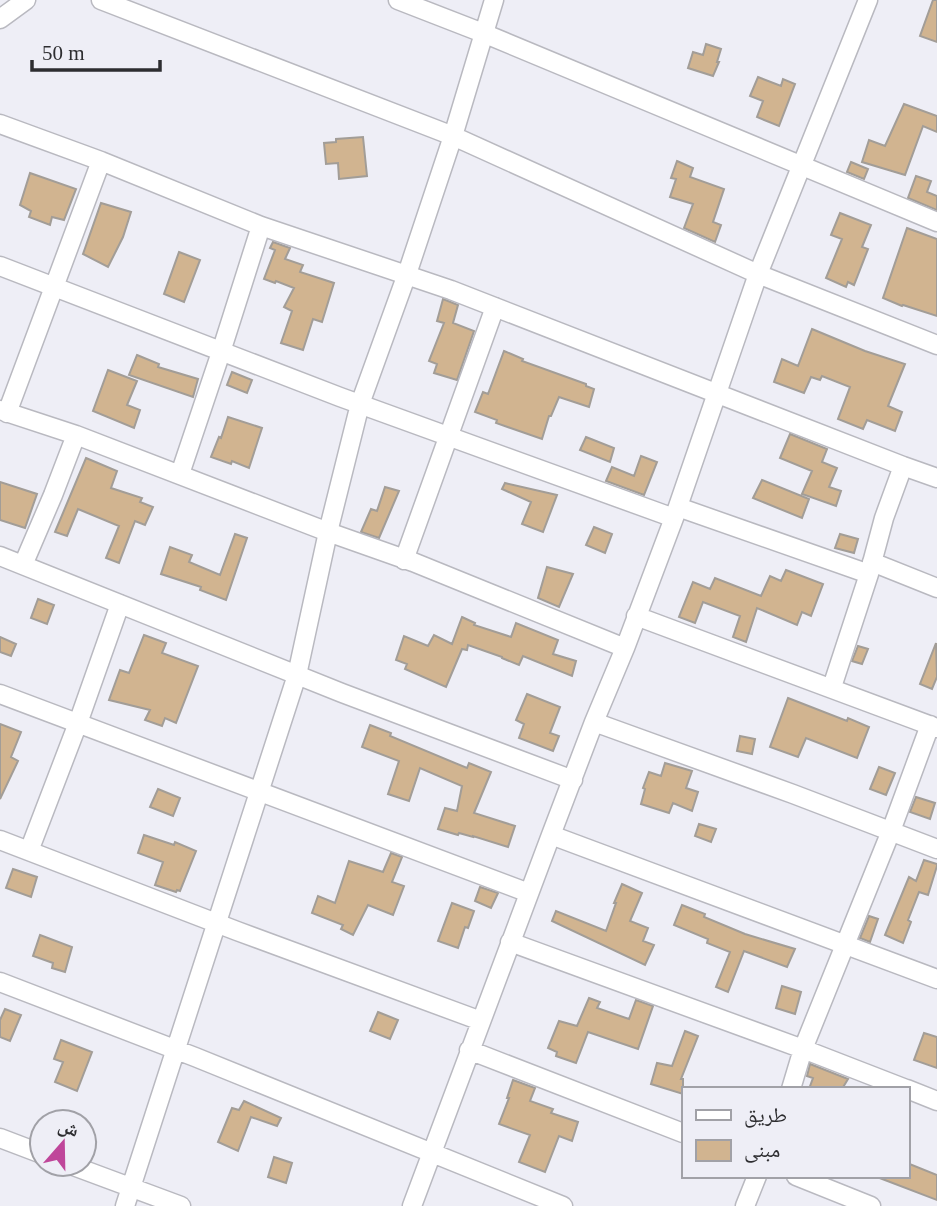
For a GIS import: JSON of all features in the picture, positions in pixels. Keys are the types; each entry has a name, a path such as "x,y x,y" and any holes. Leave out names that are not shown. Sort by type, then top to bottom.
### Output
{"street":[{"path":"0,19 26,0"},
{"path":"101,0 453,136 758,274 937,345"},
{"path":"398,0 937,222"},
{"path":"128,1197 297,675 328,532 360,404 453,136 494,0"},
{"path":"412,1206 510,942 676,512 758,274 868,0"},
{"path":"0,124 101,161 261,226 407,274 495,307 937,478"},
{"path":"101,161 4,412 76,435 180,474 625,648"},
{"path":"180,474 261,226"},
{"path":"0,266 450,437 676,512 937,588"},
{"path":"404,560 495,307"},
{"path":"23,565 76,435"},
{"path":"832,687 871,568 884,518 903,466"},
{"path":"0,556 297,675 573,780"},
{"path":"29,851 120,604"},
{"path":"636,616 933,726 803,1049 792,1087"},
{"path":"0,694 529,893"},
{"path":"594,722 937,849"},
{"path":"551,835 937,979"},
{"path":"0,840 481,1021"},
{"path":"510,942 901,1087"},
{"path":"0,982 176,1049 562,1206"},
{"path":"469,1050 682,1133"},
{"path":"909,1090 937,1101"},
{"path":"0,1138 28,1149"},
{"path":"93,1178 128,1197 181,1206"},
{"path":"745,1206 756,1178"},
{"path":"801,1178 871,1206"}],"building":[{"path":"933,0 937,0 937,42 920,36"},
{"path":"706,44 721,49 713,76 688,68 693,52 703,55"},
{"path":"758,77 781,86 783,79 795,84 779,126 757,117 763,101 750,96"},
{"path":"904,104 937,116 937,132 923,126 905,175 862,162 869,140 885,146"},
{"path":"363,137 367,176 339,179 338,163 326,164 324,143 336,142 336,139"},
{"path":"677,161 693,168 690,177 724,189 713,222 721,225 715,242 684,228 693,204 670,197 676,179 671,178"},
{"path":"851,162 868,169 864,179 847,172"},
{"path":"30,173 76,189 64,220 52,217 50,225 29,217 31,211 20,205"},
{"path":"916,176 931,181 927,192 937,196 937,210 908,198"},
{"path":"101,203 131,212 123,237 108,267 83,254"},
{"path":"840,213 871,225 862,247 868,249 854,285 848,282 846,287 826,278 842,239 831,235"},
{"path":"907,228 937,239 937,316 883,298"},
{"path":"273,242 290,248 285,259 303,265 300,272 334,283 322,322 313,319 303,350 281,343 292,311 284,307 294,288 264,279 275,250 270,248"},
{"path":"179,252 200,260 184,302 164,294"},
{"path":"443,299 458,305 453,323 474,331 457,380 434,373 437,364 429,361 444,323 437,321"},
{"path":"812,329 905,364 888,406 902,412 895,431 867,420 863,429 838,419 850,387 822,376 820,380 811,377 804,393 774,382 782,359 798,366"},
{"path":"504,351 523,359 522,361 594,389 589,407 559,397 549,416 542,439 496,423 497,420 475,412 483,392 488,394"},
{"path":"137,355 159,364 158,367 198,379 193,397 129,375"},
{"path":"108,370 137,381 127,405 140,410 134,428 93,411"},
{"path":"232,372 252,380 247,393 227,385"},
{"path":"228,417 262,428 249,468 211,457"},
{"path":"790,434 827,449 822,462 837,468 829,487 841,491 836,506 802,494 812,471 780,458"},
{"path":"586,437 614,448 610,462 580,450"},
{"path":"641,456 657,462 644,495 606,481 612,467 634,476"},
{"path":"86,458 117,471 111,488 142,498 140,502 153,507 145,525 135,521 119,563 106,558 119,526 78,509 67,536 55,532"},
{"path":"762,480 809,499 802,518 753,498"},
{"path":"0,482 37,494 25,528 0,520"},
{"path":"505,483 557,495 543,532 522,524 531,502 502,489"},
{"path":"385,487 399,491 379,538 361,532 371,509 377,511"},
{"path":"594,527 612,534 605,553 586,545"},
{"path":"235,534 247,538 226,600 200,590 201,587 161,574 170,547 192,555 189,562 220,575"},
{"path":"840,534 858,539 854,553 835,548"},
{"path":"547,567 573,574 559,607 538,598"},
{"path":"786,570 823,584 811,616 802,612 797,625 757,608 746,642 733,637 740,616 703,602 695,623 679,617 693,582 710,589 715,578 761,596 770,576 781,581"},
{"path":"38,599 54,605 47,624 31,618"},
{"path":"462,617 475,623 474,625 511,637 516,623 558,640 553,654 576,661 572,676 523,656 519,665 468,645 467,650 462,649 446,687 405,669 407,664 396,660 404,636 428,646 434,635 452,644"},
{"path":"144,635 166,643 162,653 198,666 176,723 165,718 162,726 145,720 150,710 109,700 120,670 129,673"},
{"path":"0,637 16,644 11,656 0,652"},
{"path":"936,643 937,677 932,689 920,684"},
{"path":"858,646 868,649 862,664 852,661"},
{"path":"527,694 560,707 550,733 559,736 553,751 519,738 524,724 516,720"},
{"path":"788,698 869,727 857,758 806,738 798,757 770,747"},
{"path":"0,724 21,732 11,757 18,761 0,799"},
{"path":"370,725 467,768 469,763 491,772 474,813 515,826 508,847 438,829 445,808 457,811 462,786 420,768 409,801 388,794 399,761 362,747"},
{"path":"740,736 755,739 752,754 737,751"},
{"path":"665,763 692,771 686,788 698,792 692,811 673,803 669,813 641,804 649,772 661,776"},
{"path":"879,767 895,773 886,795 870,789"},
{"path":"158,789 180,798 173,816 150,807"},
{"path":"916,797 935,803 930,819 910,812"},
{"path":"699,824 716,829 711,842 695,836"},
{"path":"144,835 174,845 175,842 196,851 180,891 155,885 163,862 138,853"},
{"path":"391,853 402,857 392,882 404,886 393,915 368,905 353,935 341,929 343,925 312,913 318,896 335,903 349,861 383,872"},
{"path":"924,860 937,866 928,895 919,892 908,920 911,922 903,943 885,935 909,877 916,881"},
{"path":"13,869 37,877 31,897 6,888"},
{"path":"622,884 642,893 630,921 648,928 643,941 654,945 645,965 552,921 556,911 606,931"},
{"path":"480,887 498,893 491,908 475,901"},
{"path":"452,903 474,911 458,948 438,941"},
{"path":"682,905 745,934 795,949 787,967 744,951 728,992 716,987 730,952 707,943 708,939 674,925"},
{"path":"869,916 878,919 870,942 860,938"},
{"path":"40,935 72,947 65,972 52,968 53,963 33,956"},
{"path":"782,986 801,992 795,1014 776,1008"},
{"path":"589,998 600,1002 597,1008 629,1019 636,1000 653,1006 638,1049 588,1032 576,1063 556,1056 557,1052 548,1048 559,1021 577,1026"},
{"path":"5,1009 21,1015 10,1041 0,1037 0,1020"},
{"path":"378,1012 398,1020 390,1039 370,1031"},
{"path":"685,1031 698,1036 681,1079 682,1094 651,1084 657,1063 672,1066"},
{"path":"924,1033 937,1037 937,1068 914,1060"},
{"path":"61,1040 92,1052 77,1091 55,1082 63,1062 54,1059"},
{"path":"810,1064 848,1079 843,1087 810,1087 813,1078 807,1076"},
{"path":"513,1080 535,1088 530,1101 553,1109 551,1113 578,1122 572,1141 559,1136 545,1172 519,1162 530,1135 499,1124"},
{"path":"244,1101 281,1118 277,1126 251,1117 238,1151 218,1142 232,1108 239,1110"},
{"path":"274,1157 292,1163 286,1183 268,1177"},
{"path":"909,1164 937,1175 937,1200 880,1178 909,1178"}]}
